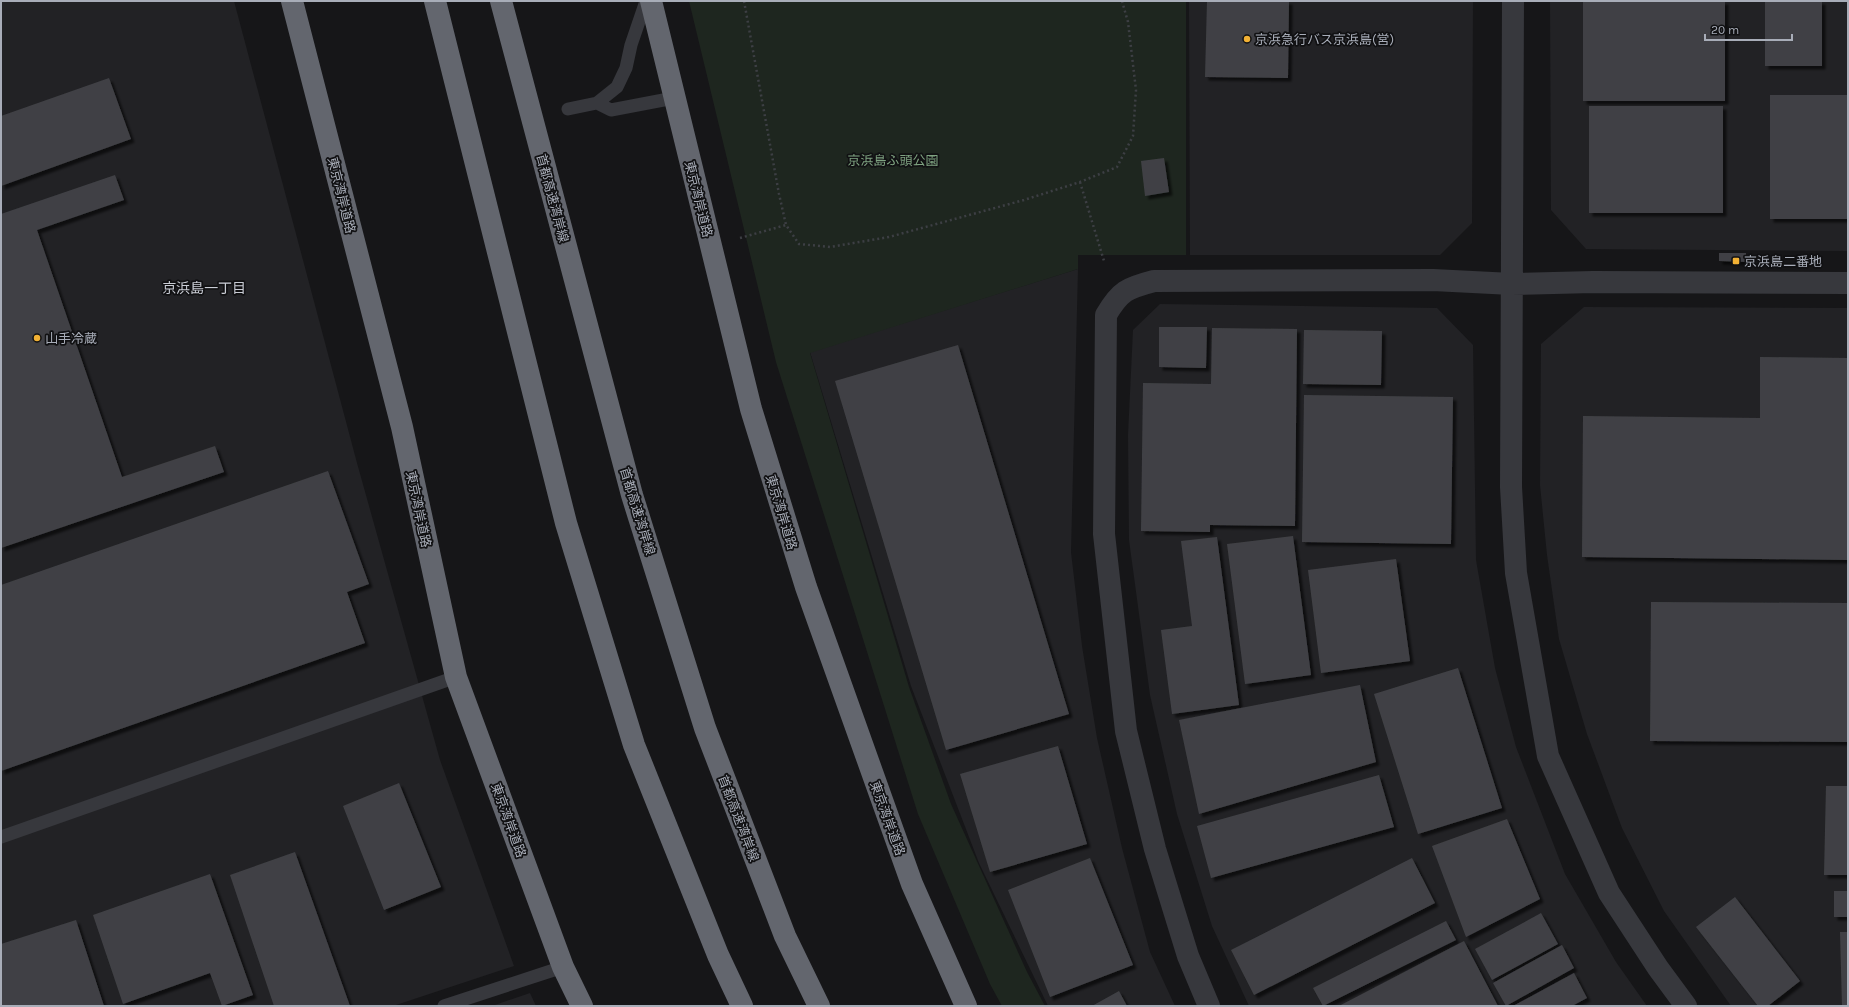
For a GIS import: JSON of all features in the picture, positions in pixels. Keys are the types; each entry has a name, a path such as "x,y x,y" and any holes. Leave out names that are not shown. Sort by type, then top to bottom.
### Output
{"highway":[{"name":"東京湾岸道路","path":"292,1 402,427 456,677 563,967 582,1006"},
{"path":"434,1 566,523 634,745 718,955 742,1006"},
{"name":"首都高速湾岸線","path":"501,1 632,495 705,728 785,936 819,1006"},
{"name":"東京湾岸道路","path":"651,1 751,409 806,587 912,884 966,1006"}],"street":[{"path":"1513,1 1511,487 1516,573 1548,756 1609,893 1658,968 1686,1006"},
{"path":"1208,1006 1188,956 1155,849 1126,731 1104,534 1106,315 1116,298 1133,286 1154,281 1433,280 1512,284 1593,282 1848,282"}],"lane":[{"path":"568,109 596,103 617,87 626,68 631,44 646,1"},
{"path":"596,103 612,110 674,98"},
{"path":"1,836 456,677"},
{"path":"444,1006 563,967"}],"path":[{"path":"744,1 761,103 786,225 799,244 830,247 889,237 1024,200 1080,182 1117,167 1133,136 1136,90 1128,22 1122,1"},
{"path":"1080,182 1104,260"},
{"path":"740,238 786,225"}],"shaded area":[{"path":"1,1 234,1 357,463 440,760 514,966 393,1006 1,1006"},
{"name":"京浜急行バス京浜島(営)","path":"1189,1 1473,1 1472,223 1440,255 1190,255"},
{"path":"1550,1 1848,1 1848,251 1586,249 1551,210"},
{"path":"1078,269 1071,552 1082,646 1097,738 1122,848 1150,952 1175,1006 1048,1006 979,863 911,686 810,352"},
{"path":"1160,304 1437,308 1473,345 1476,560 1495,668 1516,747 1565,874 1616,962 1647,1006 1249,1006 1212,926 1177,814 1150,695 1129,540 1128,435 1133,330"},
{"path":"1584,307 1848,308 1848,1006 1731,1006 1664,911 1622,828 1587,734 1559,639 1547,555 1540,485 1541,344"},
{"path":"530,993 536,1006 492,1006"}],"green space":[{"name":"京浜島ふ頭公園","path":"689,1 1186,1 1186,255 1078,255 1078,269 810,353 909,687 951,804 1027,972 1045,1006 1002,1006 990,984 918,814 776,362"}],"building":[{"name":"京浜急行バス京浜島(営)","path":"1207,1 1289,1 1288,78 1205,77"},
{"path":"1583,1 1725,1 1725,101 1583,101"},
{"path":"1765,1 1822,1 1822,66 1765,66"},
{"path":"109,78 131,139 1,186 1,116"},
{"path":"1770,95 1848,95 1848,219 1770,219"},
{"path":"1589,106 1723,106 1723,213 1589,213"},
{"path":"1164,158 1169,192 1145,196 1141,161"},
{"name":"山手冷蔵","path":"115,175 124,200 37,230 122,477 215,446 224,472 1,548 1,214"},
{"path":"1719,253 1746,253 1746,262 1719,261"},
{"path":"1159,327 1207,327 1206,368 1159,367"},
{"path":"1212,328 1297,329 1295,526 1210,525 1210,532 1141,531 1143,383 1211,384"},
{"path":"1304,330 1382,331 1381,385 1303,384"},
{"path":"958,345 1069,714 946,750 835,381"},
{"path":"1760,357 1848,358 1848,560 1582,557 1583,416 1760,418"},
{"path":"1304,395 1453,397 1451,544 1302,542"},
{"path":"328,471 369,584 347,592 365,643 1,771 1,585"},
{"path":"1293,536 1311,675 1245,684 1227,544"},
{"path":"1217,537 1239,705 1172,714 1161,630 1192,626 1181,541"},
{"path":"1396,559 1410,661 1321,673 1308,570"},
{"path":"1651,602 1848,603 1848,742 1650,741"},
{"path":"1458,668 1502,808 1418,834 1374,694"},
{"path":"1360,685 1376,762 1199,814 1179,720"},
{"path":"1058,746 1087,844 990,872 960,774"},
{"path":"1379,775 1394,827 1211,878 1197,826"},
{"path":"399,783 441,887 384,910 343,806"},
{"path":"1826,786 1848,786 1848,875 1824,875"},
{"path":"1507,819 1540,899 1466,937 1432,846"},
{"path":"295,852 350,1006 274,1006 230,875"},
{"path":"1090,858 1133,965 1050,997 1008,890"},
{"path":"1412,858 1435,903 1254,995 1231,950"},
{"path":"210,874 253,995 222,1006 210,973 123,1004 93,915"},
{"path":"1834,891 1848,891 1848,917 1834,917"},
{"path":"1735,897 1800,981 1768,1006 1758,1006 1696,927"},
{"path":"1541,913 1558,944 1492,980 1475,949"},
{"path":"76,920 104,1006 1,1006 1,944"},
{"path":"1446,921 1456,940 1323,1006 1313,988"},
{"path":"1840,932 1848,932 1848,1006 1842,1006"},
{"path":"1464,941 1498,1006 1339,1006"},
{"path":"1562,945 1574,968 1506,1006 1493,983"},
{"path":"1574,973 1587,998 1572,1006 1513,1006"},
{"path":"1119,991 1127,1006 1092,1006"}],"place":[{"name":"京浜急行バス京浜島(営)","path":"1247,39"},
{"name":"京浜島二番地","path":"1736,261"},
{"name":"山手冷蔵","path":"37,338"}],"district":[{"name":"京浜島一丁目","path":"204,288"}]}
